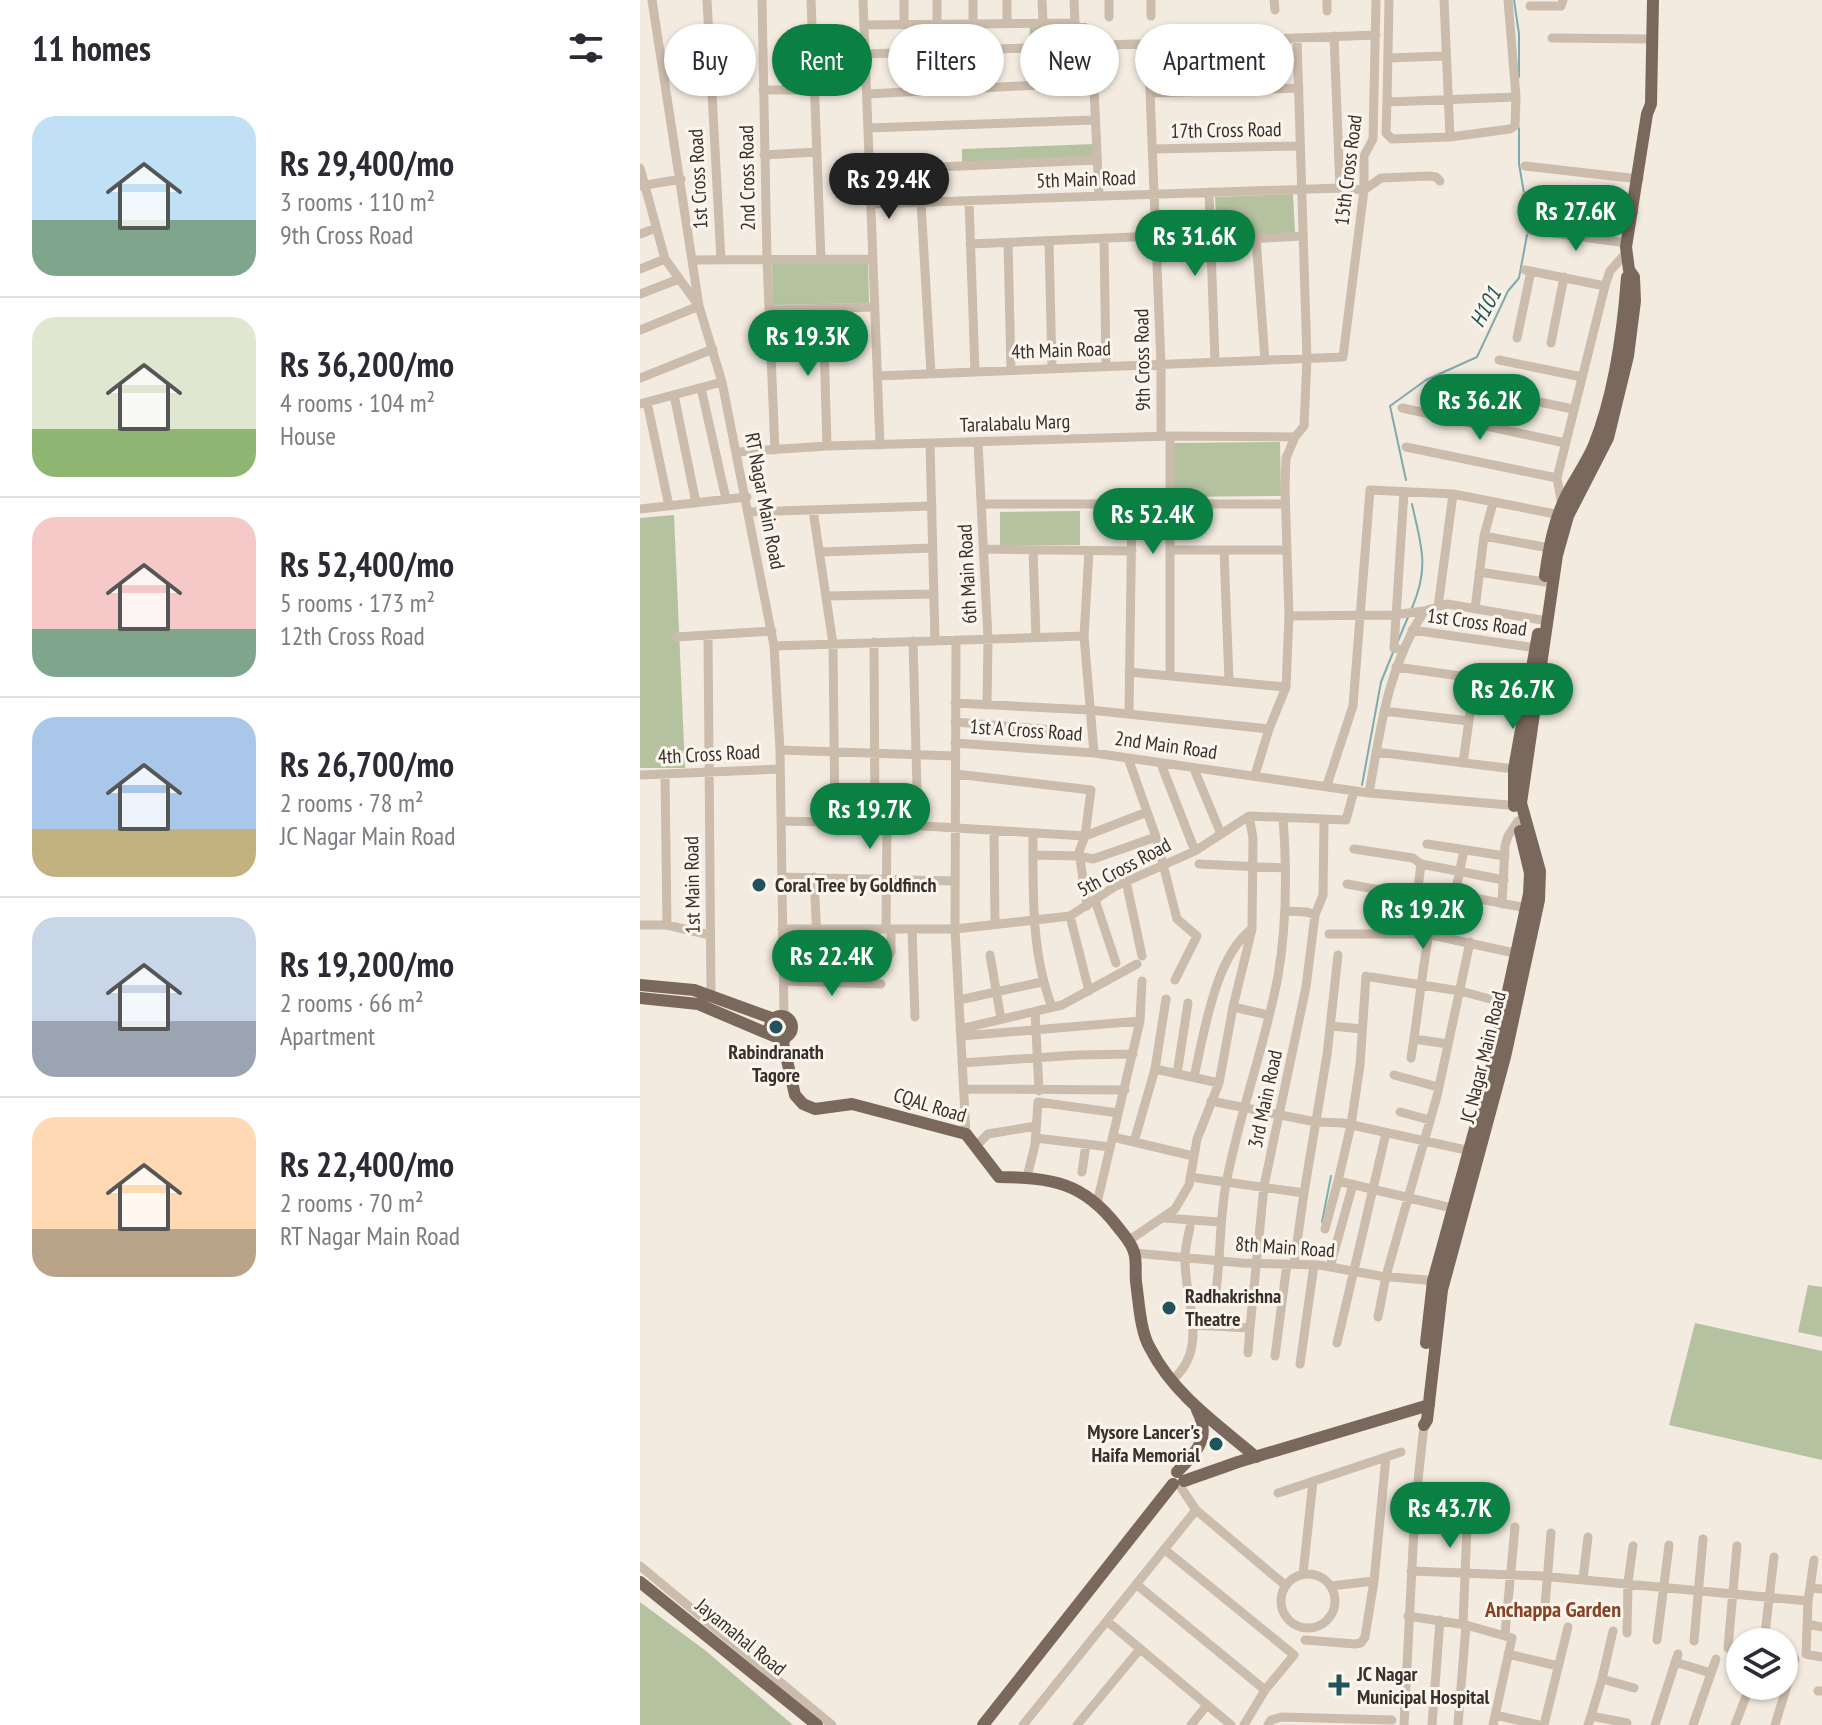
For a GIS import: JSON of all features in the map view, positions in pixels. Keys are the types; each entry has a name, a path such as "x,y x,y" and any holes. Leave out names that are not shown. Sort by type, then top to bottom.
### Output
{"main road":[{"path":"1646,0 1649,39"},
{"path":"1649,39 1653,0"},
{"name":"JC Nagar Main Road","path":"1522,954 1530,873 1514,769 1536,679 1536,648 1544,620 1549,548 1601,427 1624,318 1629,270 1627,248 1651,104 1649,39"},
{"name":"JC Nagar Main Road","path":"1518,806 1544,620 1563,512"},
{"name":"JC Nagar Main Road","path":"1424,1425 1421,1420 1438,1282 1474,1152 1541,882 1537,857 1521,820"},
{"path":"640,985 694,990 790,1020 791,1033 780,1037 698,1004 640,998"},
{"path":"779,1018 770,1027 780,1037"},
{"name":"CQAL Road","path":"780,1037 795,1095 803,1104 815,1109 852,1104 966,1134 997,1176 1027,1177 1067,1185 1097,1203 1131,1247"},
{"path":"1131,1247 1147,1341 1171,1381 1197,1409 1256,1457"},
{"path":"1178,1481 1425,1406"},
{"path":"983,1725 1178,1481 1205,1431 1197,1409"},
{"name":"Jayamahal Road","path":"640,1582 709,1640"},
{"name":"Jayamahal Road","path":"640,1590 735,1656 817,1725"},
{"name":"Jayamahal Road","path":"735,1656 806,1725"}],"street":[{"name":"RT Nagar Main Road","path":"654,0 699,306 722,382 774,646 780,750 784,981 779,1018"},
{"name":"1st Cross Road","path":"707,0 721,260"},
{"name":"2nd Cross Road","path":"762,0 767,260"},
{"path":"811,0 812,24"},
{"path":"863,0 865,24"},
{"path":"904,0 904,24"},
{"path":"937,0 937,24 1075,23 1074,0"},
{"path":"973,0 973,23"},
{"path":"1007,0 1007,22"},
{"path":"1042,0 1043,21"},
{"path":"1109,0 1109,17"},
{"path":"1151,0 1151,16"},
{"path":"1375,35 1376,0"},
{"path":"1389,0 1387,137 1392,139 1450,137 1515,126 1516,97 1508,0"},
{"path":"1444,0 1450,137"},
{"path":"1530,6 1561,6 1563,0"},
{"name":"15th Cross Road","path":"1343,357 1364,190 1364,156 1373,139 1375,35"},
{"path":"1294,38 1388,35"},
{"path":"1334,36 1340,188"},
{"path":"1255,775 1286,687 1289,616 1286,458 1295,437 1304,426 1307,359 1297,38"},
{"path":"1552,38 1649,39"},
{"path":"872,54 1020,48"},
{"path":"1388,58 1446,56"},
{"path":"872,94 1020,86"},
{"path":"1294,88 1299,88"},
{"path":"763,90 772,90"},
{"path":"814,96 821,259"},
{"path":"868,96 880,445"},
{"path":"1094,96 1099,196"},
{"name":"9th Cross Road","path":"1150,96 1170,504 1170,676"},
{"path":"1387,102 1516,97"},
{"path":"869,128 1095,120"},
{"name":"17th Cross Road","path":"1153,149 1300,146"},
{"path":"764,155 817,152"},
{"path":"870,170 1097,160"},
{"path":"1525,166 1639,179"},
{"path":"640,168 642,186 665,259 699,306 640,330"},
{"path":"1364,190 1381,178 1429,176 1440,181"},
{"path":"642,186 681,179"},
{"name":"5th Main Road","path":"872,204 1301,189 1364,190"},
{"path":"1209,192 1215,362"},
{"path":"1526,196 1634,212"},
{"path":"969,201 975,372"},
{"path":"921,203 931,374"},
{"path":"640,234 656,228"},
{"path":"1327,785 1353,706 1370,490 1453,494 1493,503 1563,512 1557,478 1573,409 1610,271 1627,248 1530,230"},
{"path":"970,244 1156,236"},
{"path":"1211,241 1303,236"},
{"path":"1104,238 1106,367"},
{"path":"1256,238 1265,360"},
{"path":"1049,241 1052,369"},
{"path":"1008,243 1011,370"},
{"path":"640,269 665,259"},
{"path":"693,260 873,259"},
{"path":"767,260 775,450"},
{"path":"1517,338 1528,270 1605,286"},
{"path":"1551,343 1564,277"},
{"path":"640,294 679,279"},
{"path":"769,310 875,307"},
{"path":"823,309 827,446"},
{"path":"640,378 713,349"},
{"name":"4th Main Road","path":"877,376 1343,357"},
{"path":"1499,360 1582,377"},
{"path":"1438,381 1573,409"},
{"path":"669,506 643,403 722,382"},
{"path":"701,388 726,499"},
{"path":"674,395 696,503"},
{"path":"1402,408 1565,443"},
{"name":"Taralabalu Marg","path":"737,452 827,446 1166,436 1295,437"},
{"name":"6th Main Road","path":"978,442 988,639 987,705"},
{"path":"930,443 935,640"},
{"path":"1406,447 1557,478"},
{"path":"1369,793 1389,684 1399,649 1396,615 1404,492"},
{"path":"1438,607 1453,494"},
{"path":"640,497 641,509 747,497"},
{"path":"1475,609 1484,536 1493,503"},
{"path":"981,504 1285,504"},
{"path":"1129,714 1132,504"},
{"path":"750,512 932,506"},
{"path":"813,510 833,644 835,823"},
{"path":"1484,536 1549,548"},
{"path":"820,552 933,548"},
{"path":"984,549 1132,551"},
{"path":"1033,550 1036,637"},
{"path":"1170,550 1286,550"},
{"path":"1224,550 1229,681"},
{"name":"2nd Main Road","path":"1089,551 1084,636 1094,753 1369,793 1518,806"},
{"path":"1479,572 1545,582"},
{"path":"826,596 934,594"},
{"path":"1289,616 1396,615 1447,604 1544,620"},
{"path":"1399,649 1424,611"},
{"name":"1st Cross Road","path":"1412,630 1536,648"},
{"path":"676,637 772,631"},
{"name":"1st Main Road","path":"708,635 711,996"},
{"path":"774,646 1084,636"},
{"path":"956,640 955,929 966,1134"},
{"path":"913,641 918,826"},
{"path":"874,642 875,823"},
{"path":"1396,667 1475,678 1536,679"},
{"path":"1129,672 1286,687"},
{"path":"1463,763 1475,678"},
{"path":"955,703 1090,710 1269,729"},
{"path":"1384,711 1469,721"},
{"path":"955,722 1054,730"},
{"name":"1st A Cross Road","path":"955,743 1094,753"},
{"path":"780,750 955,756"},
{"path":"1376,752 1514,769"},
{"path":"1128,758 1156,837 1177,919 1197,936 1175,980"},
{"path":"1161,764 1195,851"},
{"name":"4th Cross Road","path":"640,775 780,769"},
{"path":"1194,769 1221,834"},
{"path":"665,774 667,925"},
{"path":"956,774 1091,790 1079,856 1091,903 1116,963"},
{"path":"1131,1247 1175,1209 1190,1177 1193,1156 1219,1083 1252,929 1253,838 1249,816 1346,820 1354,791"},
{"path":"781,821 875,823 1085,836 1147,812"},
{"name":"5th Cross Road","path":"782,929 955,929 1070,916 1126,881 1195,851 1249,816"},
{"path":"1215,1299 1221,1261 1220,1222 1227,1181 1277,977 1287,911 1283,818"},
{"name":"3rd Main Road","path":"1248,1353 1264,1186 1306,987 1315,915 1323,895 1324,820"},
{"path":"1502,904 1508,836 1521,820"},
{"path":"835,956 888,957 891,952 886,879 887,824"},
{"path":"994,832 995,924"},
{"path":"1033,834 1034,920 1042,982 1052,1007"},
{"path":"1033,855 1093,859 1156,837"},
{"path":"1427,844 1505,856"},
{"path":"1354,849 1413,858 1421,864 1504,880"},
{"path":"1446,938 1464,850"},
{"path":"1199,864 1285,868"},
{"path":"1418,888 1421,864"},
{"path":"781,877 955,881"},
{"path":"814,877 819,981"},
{"path":"961,1032 1052,1007 1089,991 1139,960 1126,881"},
{"path":"1347,884 1391,892 1408,892 1418,888 1527,908"},
{"path":"1411,1058 1423,985 1427,934 1438,891"},
{"path":"1287,911 1315,915"},
{"path":"1070,916 1089,991"},
{"path":"640,925 667,925 710,935"},
{"path":"912,929 915,1017"},
{"path":"1194,1077 1215,988 1241,937 1252,929"},
{"path":"1329,934 1427,934 1522,954"},
{"path":"1378,1317 1386,1276 1425,1141 1470,942"},
{"path":"990,955 1001,1019"},
{"path":"1275,1356 1316,1122 1338,955"},
{"path":"1325,1229 1351,1125 1368,976 1460,991 1512,1004"},
{"path":"784,981 881,984"},
{"path":"1097,1203 1140,1021 1142,981"},
{"path":"959,1000 1042,982"},
{"path":"1134,1142 1155,1069 1166,999"},
{"path":"1177,1074 1188,1003"},
{"path":"1233,1007 1268,1015"},
{"path":"1027,1177 1036,1138 1038,1098 1035,1011"},
{"path":"961,1032 1038,1030 1140,1021"},
{"path":"1331,1026 1362,1029"},
{"path":"1414,1039 1448,1044"},
{"path":"962,1063 1133,1054"},
{"path":"1155,1069 1219,1083"},
{"path":"1394,1075 1438,1087"},
{"path":"964,1089 1038,1098 1118,1113"},
{"path":"1038,1098 1125,1090"},
{"path":"1211,1101 1316,1122 1351,1125 1474,1152"},
{"path":"1400,1112 1430,1120"},
{"path":"976,1146 988,1134 1036,1126"},
{"path":"1337,1343 1386,1133"},
{"path":"1036,1138 1086,1144 1134,1142 1193,1156"},
{"path":"1082,1172 1086,1144"},
{"path":"1190,1177 1304,1193"},
{"path":"1338,1181 1458,1210"},
{"path":"1330,1267 1353,1184"},
{"path":"1164,1218 1220,1222"},
{"path":"1171,1381 1184,1371 1193,1346 1185,1257 1190,1227"},
{"name":"8th Main Road","path":"1131,1247 1185,1257 1314,1265 1438,1282"},
{"path":"1300,1364 1314,1265"},
{"path":"1192,1325 1250,1328"},
{"name":"JC Nagar Main Road","path":"1404,1725 1411,1571 1424,1425"},
{"path":"1278,1493 1401,1452"},
{"path":"1305,1640 1361,1643 1365,1637 1374,1581 1386,1457"},
{"path":"1178,1481 1196,1510 1285,1585"},
{"path":"1303,1574 1313,1481"},
{"path":"1023,1725 1196,1510"},
{"path":"1458,1725 1467,1527"},
{"path":"1505,1634 1515,1527"},
{"path":"1544,1618 1551,1533"},
{"path":"1583,1579 1588,1537"},
{"path":"1694,1641 1703,1539"},
{"path":"1657,1640 1669,1545"},
{"path":"1627,1633 1628,1582 1633,1546"},
{"path":"1730,1628 1737,1546"},
{"path":"1164,1549 1294,1655"},
{"path":"1766,1628 1774,1557"},
{"path":"1814,1560 1808,1601 1806,1654 1822,1657"},
{"path":"640,1566 735,1656 832,1725"},
{"path":"1411,1571 1628,1582 1808,1601"},
{"path":"1295,1576 1319,1576 1331,1586 1335,1604 1332,1613 1326,1621 1309,1628 1299,1627 1284,1616 1280,1597 1285,1585 1295,1576"},
{"path":"1331,1586 1374,1581"},
{"path":"1136,1584 1265,1690"},
{"path":"1810,1588 1822,1589"},
{"path":"1408,1616 1505,1634 1512,1641 1494,1720 1542,1725 1568,1627"},
{"path":"1432,1725 1440,1620"},
{"path":"1107,1621 1231,1725"},
{"path":"1807,1624 1822,1627"},
{"path":"1244,1725 1265,1690 1305,1640 1309,1628"},
{"path":"1613,1631 1589,1720 1627,1723"},
{"path":"1077,1725 1140,1649"},
{"path":"1508,1654 1558,1666"},
{"path":"1655,1725 1676,1658 1711,1673"},
{"path":"1693,1725 1716,1659"},
{"path":"1602,1679 1634,1688"},
{"path":"1735,1725 1745,1700"},
{"path":"1775,1725 1783,1700"},
{"path":"1191,1725 1207,1705"},
{"path":"1268,1725 1271,1720 1282,1717 1392,1720"}],"green space":[{"path":"1030,23 1087,23 1087,24"},
{"path":"1095,144 1095,157 962,162 962,149"},
{"path":"1293,194 1295,233 1217,236 1215,197"},
{"path":"868,262 869,303 773,305 772,264"},
{"path":"1280,442 1281,496 1174,497 1174,443"},
{"path":"1080,511 1080,545 1000,545 1000,512"},
{"path":"674,515 685,768 640,768 640,518"},
{"path":"1808,1285 1822,1287 1822,1337 1798,1332"},
{"path":"1695,1323 1822,1351 1822,1460 1669,1425"},
{"path":"640,1602 706,1651 793,1725 640,1725"}],"waterway":[{"name":"H101","path":"1514,0 1519,34 1519,77"},
{"name":"H101","path":"1519,128 1519,164 1524,193"},
{"name":"H101","path":"1525,199 1528,228"},
{"name":"H101","path":"1406,480 1390,406 1426,380 1477,357 1508,291 1519,278 1527,235"},
{"name":"H101","path":"1412,504 1422,556 1421,580 1412,608"},
{"name":"H101","path":"1398,641 1408,617"},
{"name":"H101","path":"1362,785 1381,682 1394,650"},
{"name":"H101","path":"1322,1222 1331,1176"}],"place":[{"name":"Coral Tree by Goldfinch","path":"759,885"},
{"name":"Rabindranath Tagore","path":"776,1027"},
{"name":"Radhakrishna Theatre","path":"1169,1308"},
{"name":"Mysore Lancer's Haifa Memorial","path":"1216,1444"},
{"name":"JC Nagar Municipal Hospital","path":"1339,1685"}],"district":[{"name":"Anchappa Garden","path":"1553,1609"}]}
